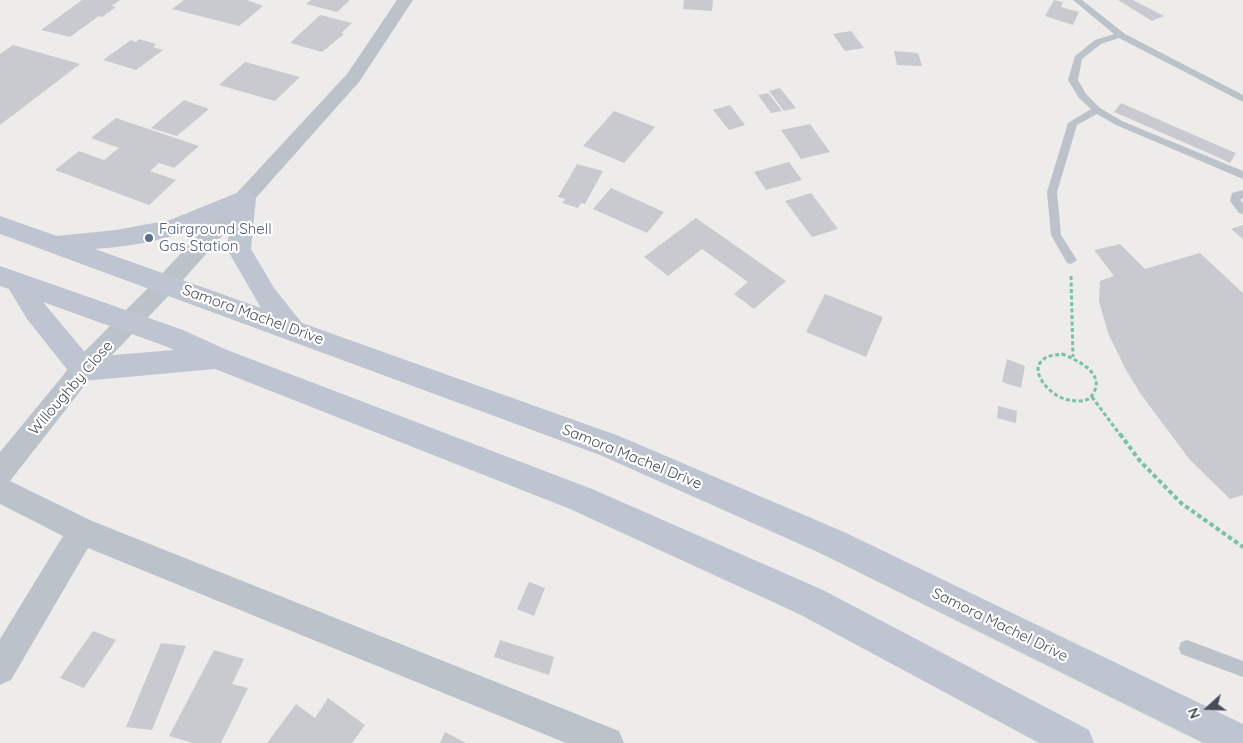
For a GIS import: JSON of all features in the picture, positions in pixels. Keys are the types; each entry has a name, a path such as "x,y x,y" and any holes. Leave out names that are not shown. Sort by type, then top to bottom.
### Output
{"main road":[{"path":"54,244 148,234 213,213 244,198"},
{"path":"244,198 239,249 265,295 293,330"},
{"name":"Samora Machel Drive","path":"0,225 618,449 833,543 1242,743"},
{"path":"9,279 174,338 217,358 589,502 811,602 1076,743"},
{"path":"9,279 83,369 217,358"}],"street":[{"name":"Willoughby Close","path":"0,473 83,369 166,284 353,78 405,0"},
{"path":"0,490 82,531 606,743"},
{"path":"0,669 82,531"}],"lane":[{"path":"1077,0 1120,35 1243,99"},
{"path":"1120,35 1098,42 1078,58 1073,80 1082,96 1097,110 1119,123 1243,176"},
{"path":"1071,260 1056,235 1052,192 1073,123 1097,110"},
{"path":"1243,194 1236,196 1235,201 1243,210"},
{"path":"1188,648 1243,669"}],"path":[{"path":"1071,260 1073,358"},
{"path":"1051,354 1062,354 1084,364 1094,376 1096,390 1092,397 1083,401 1072,402 1050,392 1042,384 1037,374 1038,365 1042,358 1051,354"},
{"path":"1092,397 1140,461 1182,503 1243,546"}],"building":[{"path":"82,0 120,0 112,6 116,7 102,17 99,16 70,37 41,30"},
{"path":"184,0 247,0 263,6 239,26 172,9"},
{"path":"311,0 350,0 337,12 306,4"},
{"path":"684,0 713,0 712,11 683,9"},
{"path":"1054,0 1063,2 1061,7 1079,12 1073,25 1045,16"},
{"path":"1118,0 1133,0 1164,16 1152,21"},
{"path":"320,15 352,23 341,33 344,34 322,52 290,43"},
{"path":"851,31 864,48 845,51 833,34"},
{"path":"139,39 156,44 153,47 163,50 136,70 103,60 131,40 136,42"},
{"path":"13,45 80,64 0,125 0,54"},
{"path":"894,51 918,53 922,66 897,65"},
{"path":"245,62 300,77 275,101 219,85"},
{"path":"780,88 796,108 784,111 769,91"},
{"path":"768,93 782,111 771,113 758,95"},
{"path":"184,100 209,109 177,136 151,128"},
{"path":"1121,103 1236,153 1230,163 1114,112"},
{"path":"730,105 745,125 729,130 713,110"},
{"path":"614,111 655,127 624,163 583,146"},
{"path":"116,118 199,146 174,168 159,163 150,171 176,180 149,205 55,170 79,151 104,160 119,148 91,138"},
{"path":"810,124 830,152 801,159 781,130"},
{"path":"789,162 802,180 766,190 754,172"},
{"path":"577,164 603,171 585,204 581,203 578,208 562,203 565,199 558,197"},
{"path":"611,188 664,212 647,233 593,209"},
{"path":"811,193 838,229 812,237 785,201"},
{"path":"696,218 786,281 754,309 734,294 748,282 702,249 668,276 644,257"},
{"path":"1243,225 1243,239 1231,229"},
{"path":"1120,244 1145,269 1200,253 1243,293 1243,495 1230,499 1190,460 1140,393 1125,368 1108,333 1099,301 1100,281 1114,276 1094,250"},
{"path":"825,294 883,317 866,357 806,332"},
{"path":"1007,359 1025,366 1021,388 1002,382"},
{"path":"998,406 1017,411 1016,423 997,418"},
{"path":"529,582 545,588 534,616 517,609"},
{"path":"93,631 116,640 84,688 60,678"},
{"path":"500,640 554,657 549,675 494,657"},
{"path":"161,643 186,646 152,730 126,727"},
{"path":"214,650 244,659 232,684 248,688 221,743 193,743 169,736"},
{"path":"328,698 365,725 352,743 267,743 296,704 315,718"},
{"path":"445,732 466,743 440,743"}],"place":[{"name":"Fairground Shell Gas Station","path":"149,238"}]}
